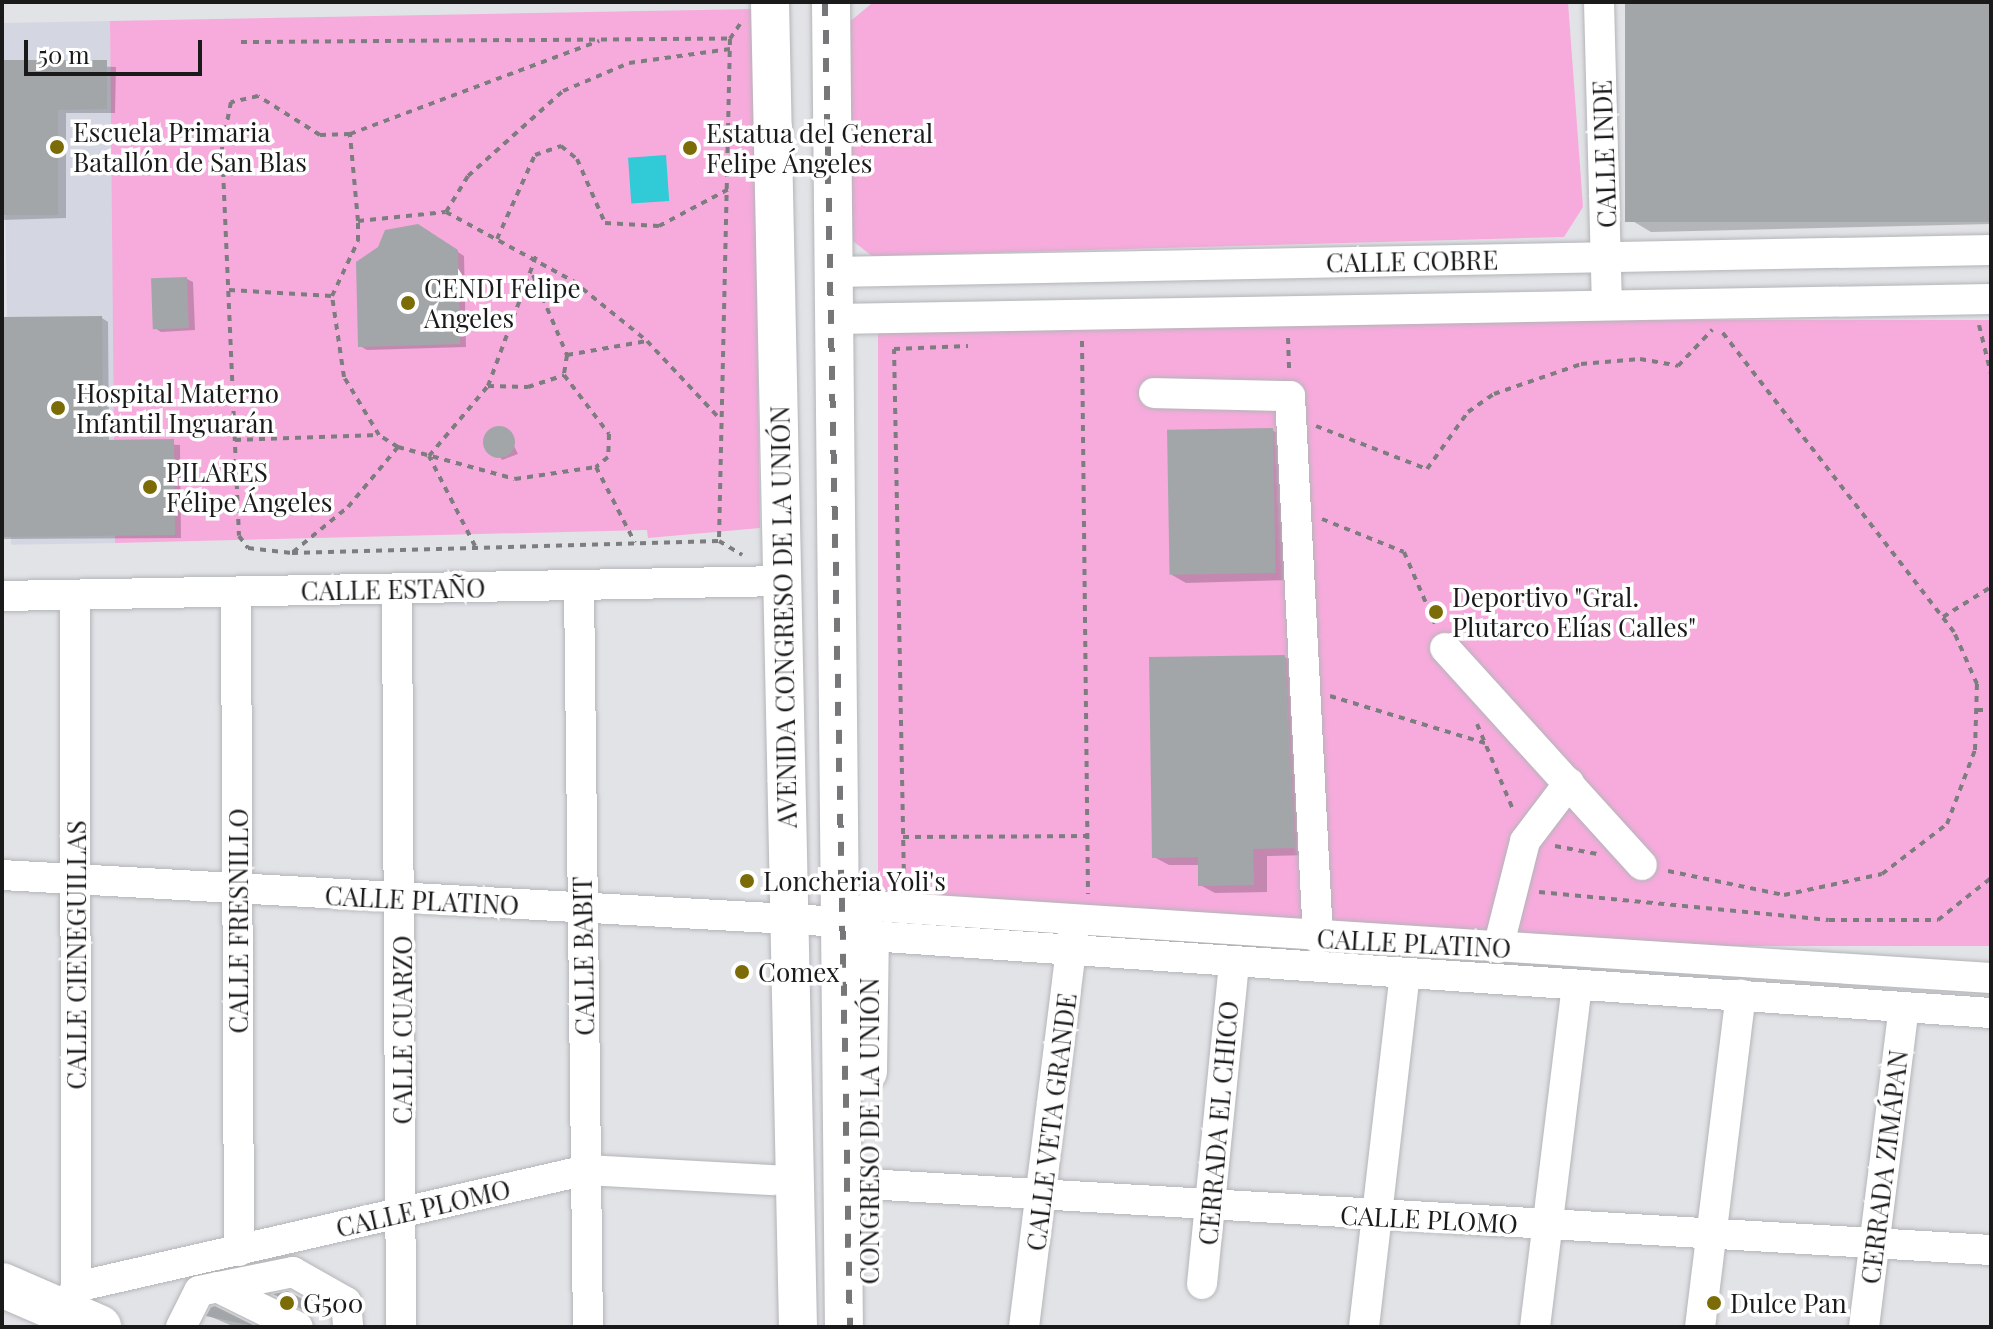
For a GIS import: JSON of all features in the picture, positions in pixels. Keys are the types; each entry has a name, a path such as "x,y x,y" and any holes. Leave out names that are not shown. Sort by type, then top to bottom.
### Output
{"highway":[{"path":"2,1285 80,1309"}],"main road":[{"name":"AVENIDA CONGRESO DE LA UNIÓN","path":"831,2 834,319 856,929 844,1327"},
{"name":"AVENIDA CONGRESO DE LA UNIÓN","path":"758,8 784,581 787,984 798,1327"},
{"name":"CONGRESO DE LA UNIÓN","path":"856,929 870,1327"},
{"path":"776,1327 773,1031 787,984"}],"street":[{"name":"CALLE INDE","path":"1599,2 1607,305"},
{"name":"CALLE COBRE","path":"834,272 1991,250"},
{"name":"CALLE COBRE","path":"834,319 1607,305 1984,309"},
{"path":"1154,393 1290,396 1318,938"},
{"name":"CALLE ESTAÑO","path":"2,596 784,581"},
{"name":"CALLE BABIT","path":"579,585 588,1327"},
{"name":"CALLE CUARZO","path":"397,589 403,1213 401,1327"},
{"name":"CALLE FRESNILLO","path":"236,592 239,1251"},
{"name":"CALLE CIENEGUILLAS","path":"75,595 80,1309"},
{"path":"1445,648 1642,865"},
{"path":"1498,948 1525,841 1569,783"},
{"name":"CALLE PLATINO","path":"2,875 786,923 1234,962 1991,1013"},
{"name":"CALLE PLATINO","path":"856,929 871,906 1082,911 1318,938 1991,978"},
{"name":"CALLE VETA GRANDE","path":"1024,1327 1072,948 1082,911"},
{"path":"856,929 859,1327"},
{"name":"CERRADA EL CHICO","path":"1202,1284 1234,962"},
{"path":"1364,1327 1405,973"},
{"path":"1535,1327 1577,987"},
{"path":"1700,1327 1741,995"},
{"name":"CERRADA ZIMÁPAN","path":"1864,1327 1904,1007"},
{"name":"CALLE PLOMO","path":"80,1309 239,1251 587,1170 774,1180"},
{"name":"CALLE PLOMO","path":"867,1184 1210,1208 1991,1250"},
{"path":"181,1327 195,1294 217,1287 298,1273 346,1302 348,1327"},
{"path":"217,1287 286,1325"}],"path":[{"path":"719,541 719,418 729,189 730,39 758,8"},
{"path":"605,39 350,134 320,135 258,96 231,102 222,122 242,543 292,553 719,541 784,581"},
{"path":"241,42 730,39"},
{"path":"446,212 468,176 563,91 629,63 730,49"},
{"path":"350,134 358,241 332,296 344,377 379,435 398,447 515,479 596,467 608,457 609,434 564,375 567,355 533,275"},
{"path":"497,239 535,155 561,146 577,159 605,223 637,229 675,222 729,189"},
{"path":"358,221 446,212 536,256 647,341 719,418"},
{"path":"429,456 488,386 533,275 536,256"},
{"path":"229,290 332,296"},
{"path":"1984,309 1991,374"},
{"path":"1305,422 1427,469 1468,412 1494,394 1581,364 1640,359 1678,366 1717,325 1943,617 1977,684 1975,750 1947,824 1882,874 1784,895 1525,841 1473,716"},
{"path":"1066,341 1098,340"},
{"path":"567,355 647,341"},
{"path":"1082,341 1087,836 1082,911"},
{"path":"904,896 894,349 972,346"},
{"path":"488,386 528,387 564,375"},
{"path":"235,440 379,435"},
{"path":"292,553 348,507 398,447"},
{"path":"429,456 475,547"},
{"path":"596,467 635,543"},
{"path":"1310,514 1404,552 1445,648"},
{"path":"1943,617 1991,587"},
{"path":"1320,694 1485,743"},
{"path":"1977,710 1991,710"},
{"path":"903,837 1087,836"},
{"path":"1513,889 1829,920 1938,920 1991,878"}],"shaded area":[{"path":"1568,2 1583,207 1564,237 872,256 853,241 847,24 871,4"},
{"path":"753,9 760,528 648,538 647,530 115,543 110,21"},
{"path":"110,21 119,543 11,545 2,23"},
{"name":"Deportivo \"Gral. Plutarco Elías Calles\"","path":"878,320 1991,320 1991,946 878,946"}],"water":[{"path":"666,155 669,201 631,204 628,158"}],"building":[{"path":"1625,2 1991,2 1991,222 1625,222"},
{"name":"Escuela Primaria Batallón de San Blas","path":"2,60 107,60 107,109 58,110 58,215 2,215"},
{"name":"CENDI Felipe Angeles","path":"418,224 458,250 460,344 358,347 356,262 378,247 385,230"},
{"path":"187,277 189,328 153,329 151,278"},
{"name":"Hospital Materno Infantil Inguarán","path":"102,316 103,440 174,439 175,535 2,537 2,317"},
{"path":"499,426 510,431 515,442 510,453 499,458 488,453 483,442 488,431"},
{"path":"1273,428 1276,573 1170,575 1167,430"},
{"path":"1285,655 1295,848 1253,849 1254,885 1198,886 1198,857 1152,858 1149,657"},
{"path":"288,1291 313,1305 308,1313 273,1294"},
{"path":"215,1306 257,1327 206,1316"}],"railway":[{"path":"825,2 850,1327"}],"place":[{"name":"Escuela Primaria Batallón de San Blas","path":"57,147"},
{"name":"Estatua del General Felipe Ángeles","path":"690,148"},
{"name":"CENDI Felipe Angeles","path":"408,303"},
{"name":"Hospital Materno Infantil Inguarán","path":"58,408"},
{"name":"PILARES Félipe Ángeles","path":"150,487"},
{"name":"Deportivo \"Gral. Plutarco Elías Calles\"","path":"1436,612"},
{"name":"Loncheria Yoli's","path":"747,881"},
{"name":"Comex","path":"742,972"},
{"name":"G500","path":"287,1303"},
{"name":"Dulce Pan","path":"1714,1303"}]}
